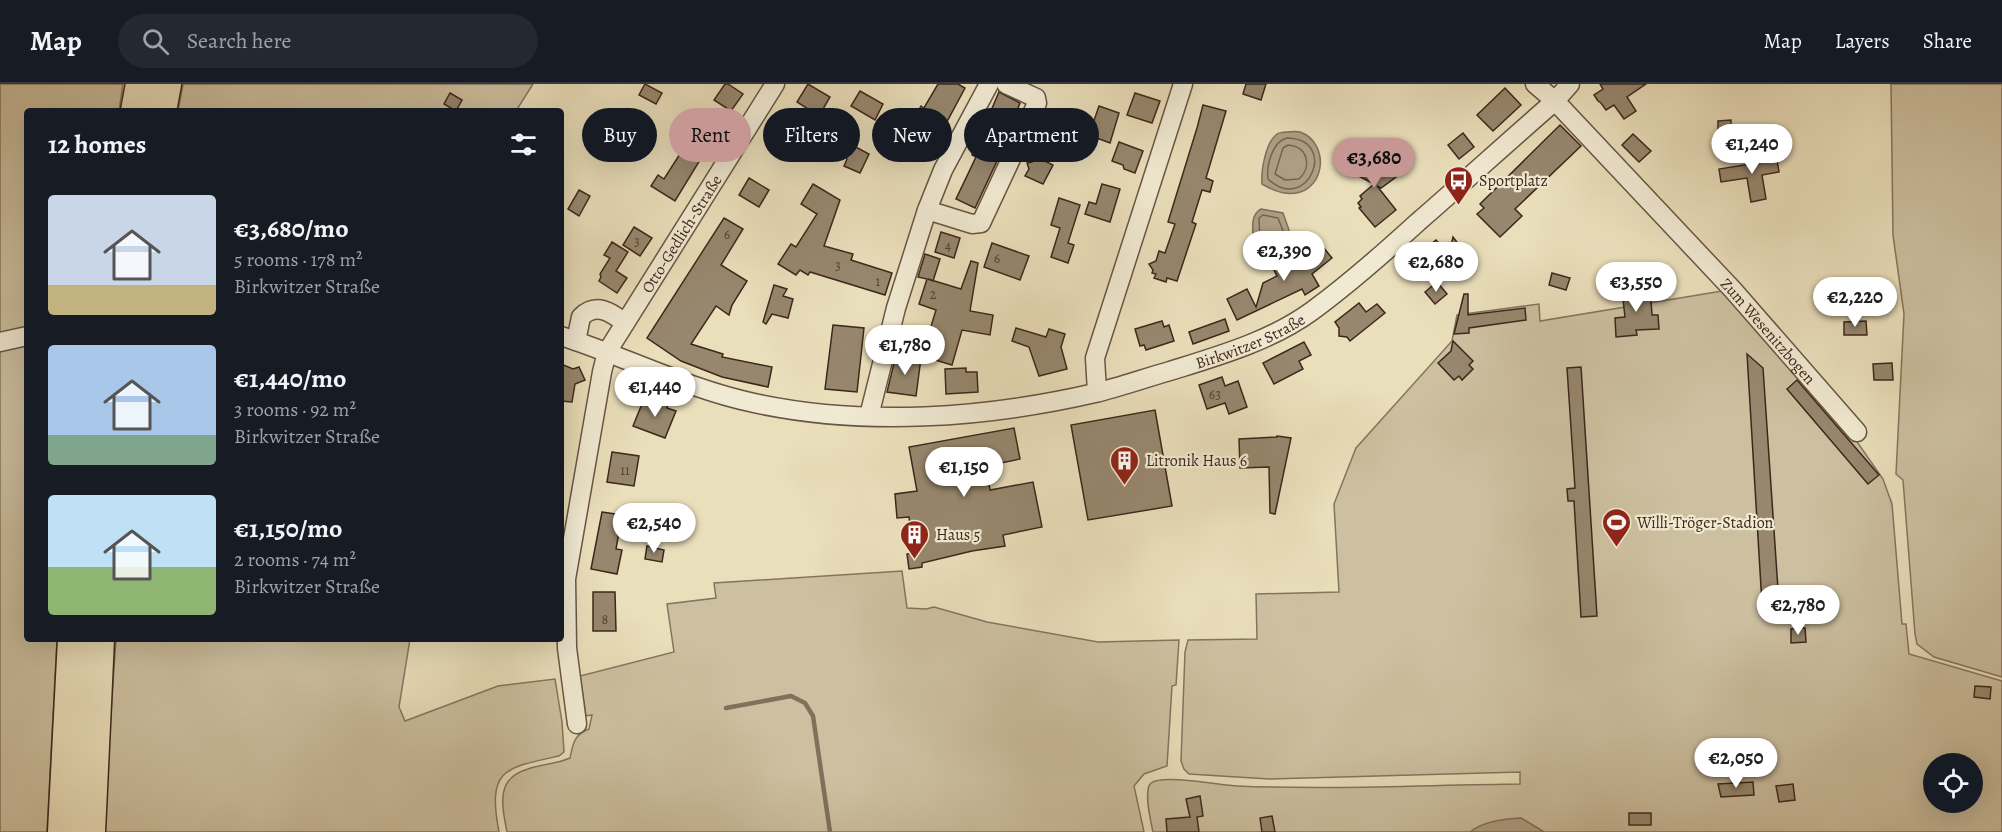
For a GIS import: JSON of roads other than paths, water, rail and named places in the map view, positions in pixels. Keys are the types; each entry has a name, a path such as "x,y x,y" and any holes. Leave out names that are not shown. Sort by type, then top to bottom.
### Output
{"highway":[{"path":"137,108 141,84"},
{"path":"162,108 166,84"},
{"path":"63,832 74,642"},
{"path":"90,832 99,642"}],"street":[{"name":"Otto-Gedlich-Straße","path":"607,352 775,84"},
{"path":"869,416 896,308 927,210 943,170 989,84"},
{"path":"927,210 972,224 981,223 1037,103 1036,98 1006,84"},
{"path":"1097,392 1095,358 1183,84"},
{"name":"Zum Wesenitzbogen","path":"1535,84 1555,101 1733,290 1857,432"},
{"name":"Birkwitzer Straße","path":"568,339 727,397 816,414 943,416 1020,408 1097,392 1210,359 1258,340 1311,312 1374,262 1555,101 1570,84"},
{"path":"568,339 580,317 592,309 610,311 626,323"},
{"path":"0,342 24,337"},
{"path":"577,724 567,648 566,579 597,395 607,352"}],"water":[{"path":"1300,132 1310,138 1317,147 1320,158 1320,169 1316,179 1309,188 1298,193 1284,193 1262,184 1263,165 1269,144 1277,134"},
{"path":"1261,209 1283,213 1289,230 1286,250 1267,257 1254,248 1253,221 1254,216"},
{"path":"1521,818 1544,832 1470,832 1488,823"}],"waterway":[{"path":"726,708 791,696 805,703 813,716 830,832"}],"place":[{"name":"Sportplatz","path":"1458,206"},
{"name":"Litronik Haus 6","path":"1125,486"},
{"name":"Willi-Tröger-Stadion","path":"1616,548"},
{"name":"Haus 5","path":"915,560"}]}
